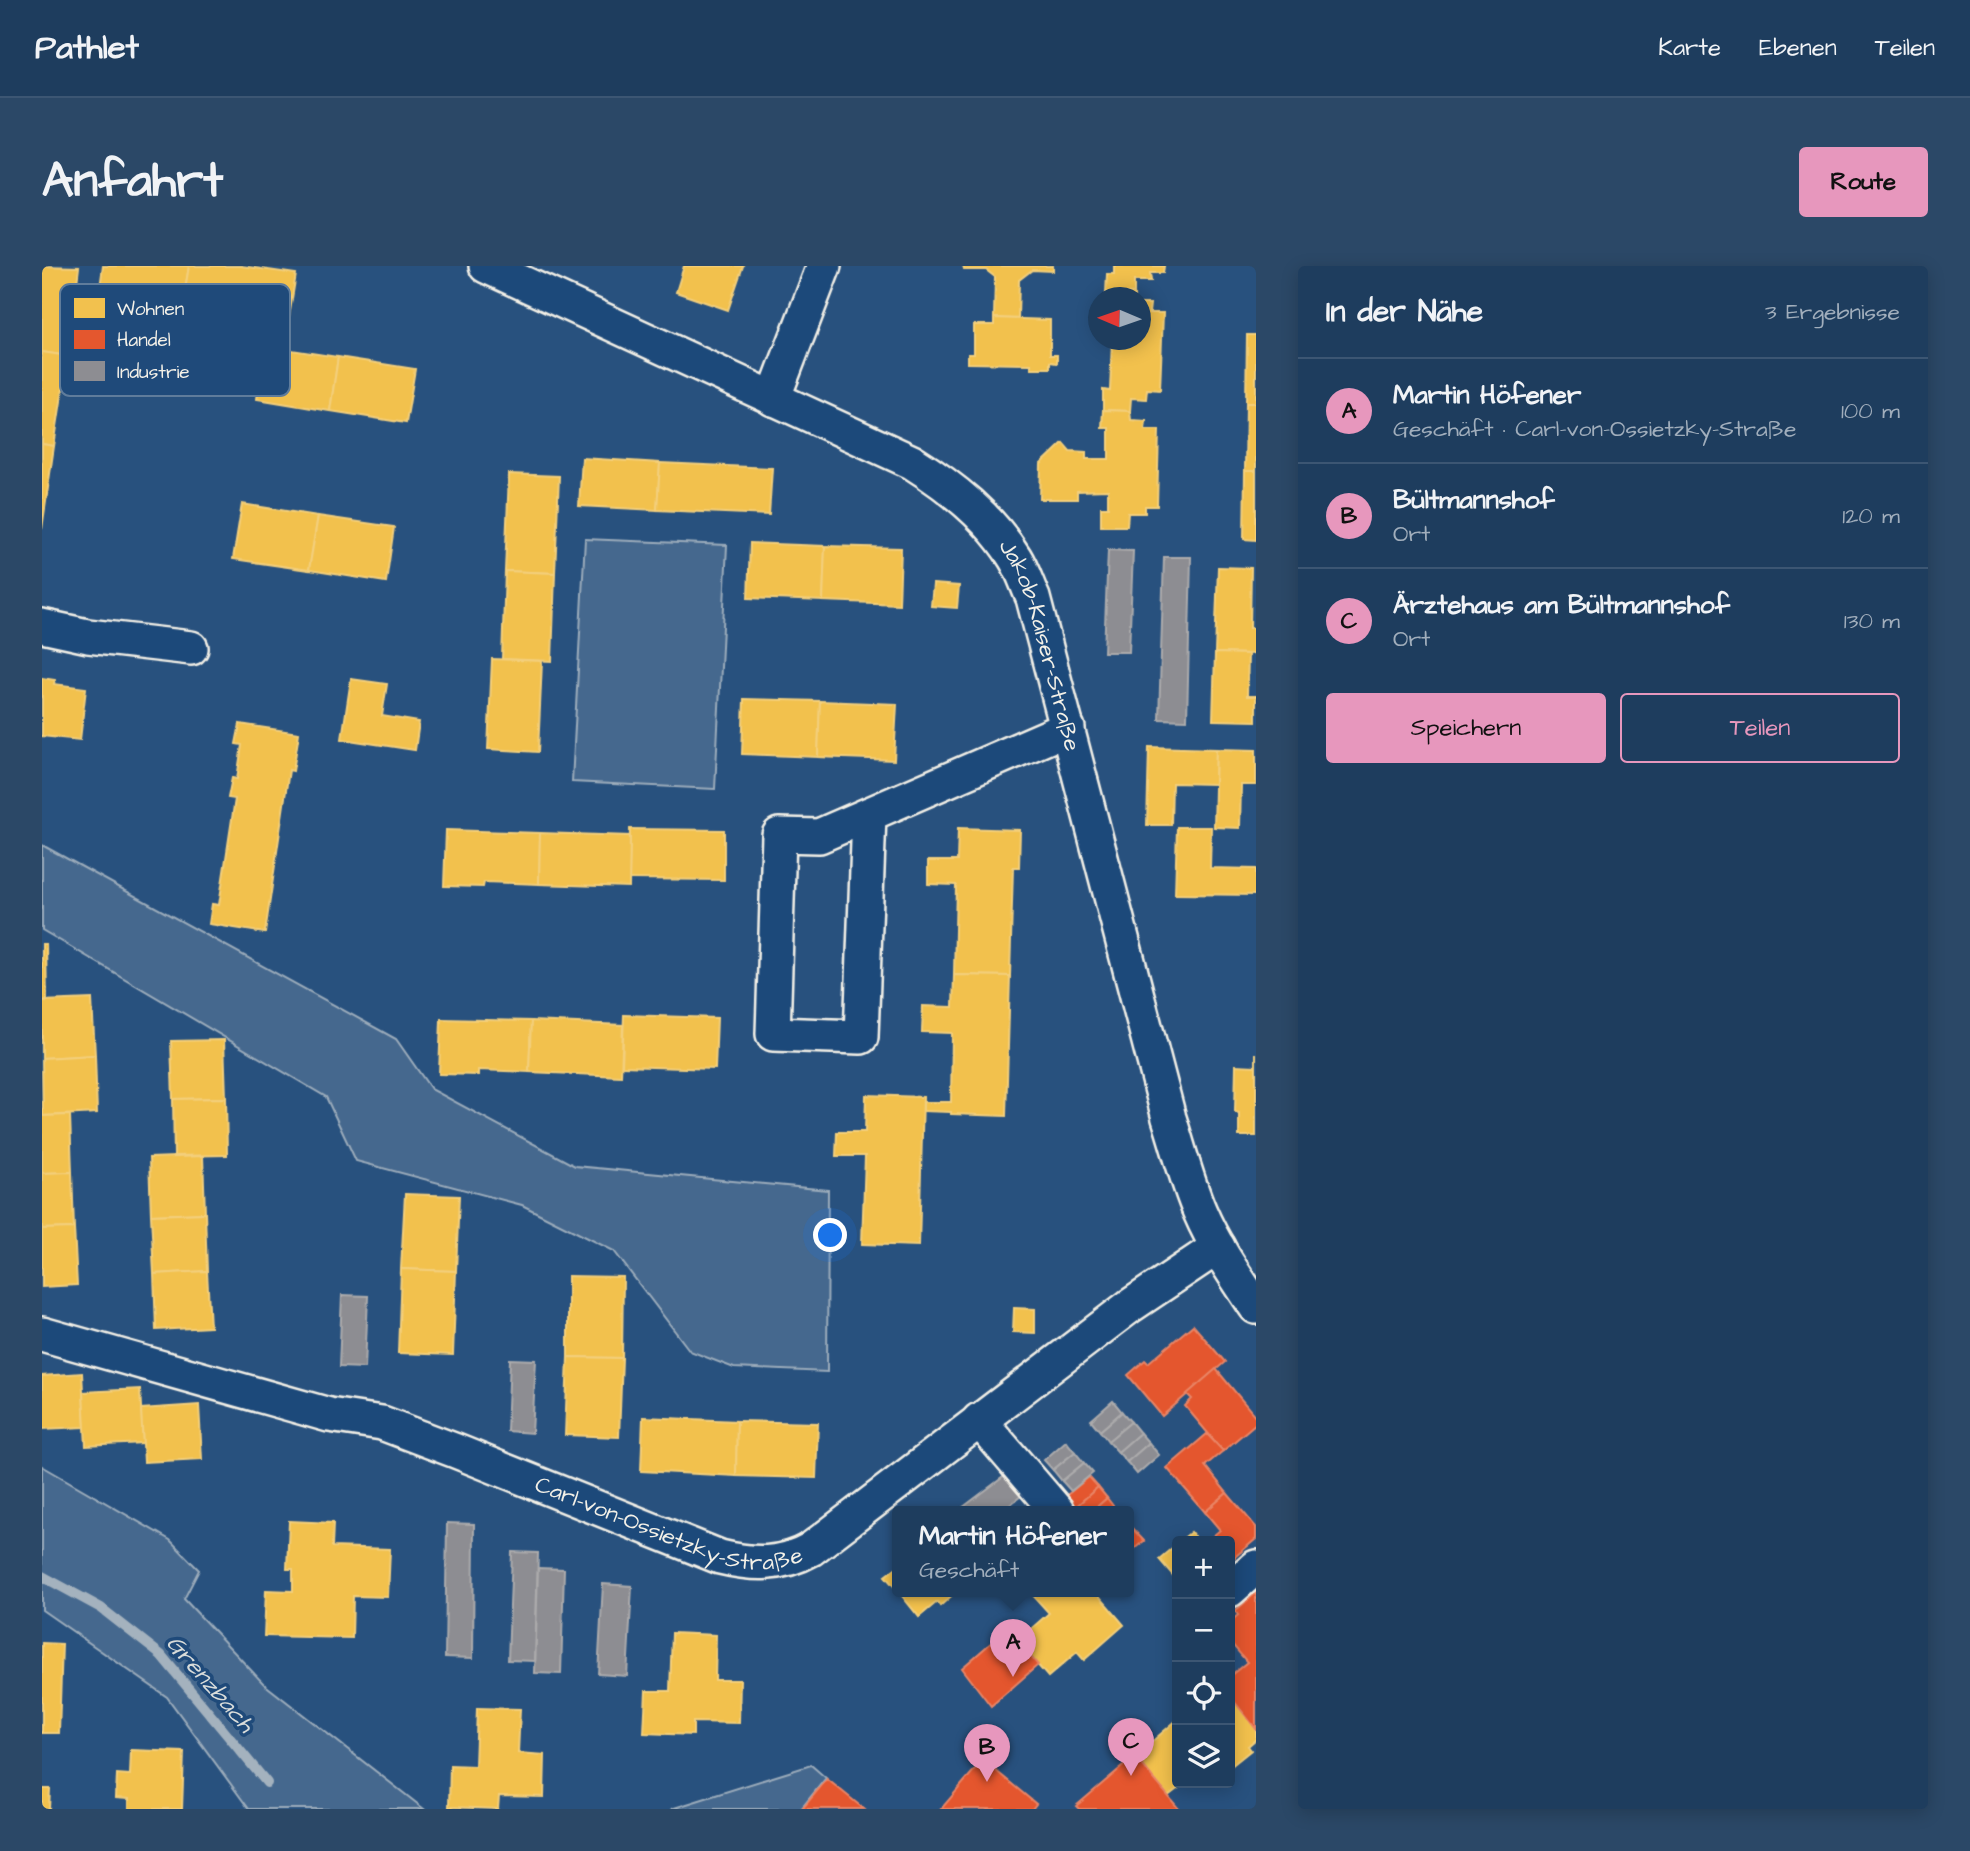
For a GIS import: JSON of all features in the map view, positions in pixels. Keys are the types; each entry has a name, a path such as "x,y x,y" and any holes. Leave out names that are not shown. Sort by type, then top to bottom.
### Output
{"street":[{"name":"Jakob-Kaiser-Straße","path":"486,266 912,462 941,480 989,523 1016,559 1033,598 1169,1118 1190,1186 1201,1215 1218,1247 1256,1307"},
{"path":"774,399 824,266"},
{"path":"42,625 88,636 191,648"},
{"path":"869,814 861,1037 773,1034 779,835 819,836 869,814 1068,728"},
{"name":"Carl-von-Ossietzky-Straße","path":"42,1334 329,1415 382,1423 720,1558 748,1564 777,1563 795,1558 811,1549 1130,1306 1218,1247"},
{"path":"979,1420 1053,1506"},
{"path":"1235,1586 1256,1567"}],"shaded area":[{"path":"585,539 727,545 715,789 572,782"},
{"path":"42,845 396,1039 431,1089 575,1166 828,1190 827,1372 734,1368 690,1351 614,1251 522,1205 356,1161 326,1097 42,930"},
{"path":"42,1466 170,1540 199,1570 184,1599 264,1684 424,1809 249,1809 167,1697 42,1610"},
{"path":"811,1765 826,1778 801,1809 671,1809"}],"building: Wohnen":[{"path":"42,266 79,267 77,284 60,284 60,355 42,352"},
{"path":"103,266 189,266 186,284 101,284"},
{"path":"189,266 241,266 296,274 290,311 290,284 186,284"},
{"path":"684,266 743,266 728,310 676,292"},
{"path":"963,266 1053,266 1053,271 1032,270 1019,280 1018,319 994,318 995,277 986,270 964,270"},
{"path":"1114,266 1164,266 1163,273 1150,273 1151,281 1134,281 1134,287 1106,287 1107,274 1114,274"},
{"path":"1151,313 1163,313 1160,390 1147,389 1146,399 1131,398 1130,411 1103,410 1103,390 1110,391 1112,350 1151,350"},
{"path":"994,318 1050,320 1050,355 1057,355 1057,363 1050,362 1050,368 1031,368 1031,364 968,363 968,354 974,354 974,325 994,325"},
{"path":"1247,335 1256,335 1256,403 1246,403"},
{"path":"290,350 338,357 330,411 257,399 257,396 290,396"},
{"path":"42,352 60,355 62,396 54,446 42,444"},
{"path":"338,357 415,369 406,423 330,411"},
{"path":"1246,403 1256,403 1256,471 1245,471"},
{"path":"1103,410 1130,411 1131,420 1146,421 1145,430 1159,430 1157,506 1145,506 1145,513 1128,513 1127,526 1101,526 1101,507 1108,507 1108,490 1077,491 1077,499 1040,499 1041,464 1063,443 1070,451 1086,452 1086,459 1109,459 1109,428 1102,428"},
{"path":"42,444 54,446 42,529"},
{"path":"582,458 660,463 657,510 579,506"},
{"path":"660,463 772,468 769,515 657,510"},
{"path":"1245,471 1256,471 1256,540 1244,539"},
{"path":"509,474 559,476 555,573 505,571"},
{"path":"242,504 318,516 309,570 233,559"},
{"path":"318,516 394,527 386,582 309,570"},
{"path":"750,543 825,546 823,601 748,598"},
{"path":"825,546 901,548 899,604 823,601"},
{"path":"1218,567 1251,568 1250,628 1256,628 1256,654 1215,653"},
{"path":"505,571 555,573 552,661 502,659"},
{"path":"933,584 959,586 957,608 931,606"},
{"path":"1215,653 1248,654 1247,696 1256,696 1256,721 1213,720"},
{"path":"492,659 542,661 538,752 488,749"},
{"path":"42,678 55,680 54,684 86,688 80,740 42,736"},
{"path":"351,679 387,684 382,716 419,722 415,750 342,739"},
{"path":"744,699 820,701 818,757 742,754"},
{"path":"820,701 897,704 894,760 818,757"},
{"path":"240,724 299,733 293,771 289,770 265,933 209,924 212,904 219,905 235,799 228,798 232,778 237,779 242,745 236,744"},
{"path":"1149,747 1216,749 1215,784 1172,783 1171,825 1147,825"},
{"path":"1216,749 1256,750 1256,785 1241,785 1240,828 1214,827"},
{"path":"1177,827 1211,827 1210,868 1256,869 1256,895 1175,894"},
{"path":"958,828 1020,830 1019,867 1013,867 1010,976 954,975 956,885 928,884 928,861 957,861"},
{"path":"630,829 724,830 724,880 629,879"},
{"path":"446,830 540,833 539,884 484,882 483,887 444,886"},
{"path":"540,833 630,836 629,887 539,884"},
{"path":"42,944 46,944 47,1000 42,1001"},
{"path":"954,975 1010,976 1006,1116 923,1111 923,1102 951,1102 952,1033 922,1032 923,1006 953,1007"},
{"path":"92,999 95,1055 42,1058 42,1001"},
{"path":"624,1015 717,1018 715,1069 622,1066"},
{"path":"441,1019 531,1021 529,1072 478,1070 478,1075 439,1074"},
{"path":"531,1021 623,1025 621,1076 529,1072"},
{"path":"224,1040 226,1098 173,1099 171,1041"},
{"path":"95,1055 97,1113 43,1116 42,1058"},
{"path":"1236,1065 1256,1066 1256,1136 1239,1136 1239,1113 1235,1112"},
{"path":"866,1095 923,1097 919,1246 862,1244 865,1156 836,1156 837,1132 865,1132"},
{"path":"226,1098 227,1155 174,1156 173,1099"},
{"path":"70,1115 72,1172 42,1173 42,1116"},
{"path":"203,1156 205,1213 151,1215 149,1158"},
{"path":"72,1172 74,1228 42,1229 42,1173"},
{"path":"405,1194 459,1196 456,1271 401,1269"},
{"path":"205,1213 207,1271 154,1274 151,1215"},
{"path":"74,1228 77,1285 42,1287 42,1229"},
{"path":"401,1269 456,1271 453,1355 398,1353"},
{"path":"207,1271 210,1327 156,1330 154,1274"},
{"path":"568,1276 623,1277 622,1358 568,1357"},
{"path":"1014,1308 1035,1309 1035,1333 1013,1332"},
{"path":"568,1357 622,1358 619,1437 565,1435"},
{"path":"82,1373 85,1427 42,1429 42,1376"},
{"path":"140,1389 143,1443 86,1446 83,1392"},
{"path":"199,1405 202,1459 144,1462 141,1409"},
{"path":"643,1417 737,1421 736,1476 641,1471"},
{"path":"737,1421 818,1423 816,1478 736,1476"},
{"path":"289,1521 333,1523 332,1547 390,1549 388,1597 353,1596 352,1638 264,1636 266,1590 293,1591 293,1569 287,1569"},
{"path":"1172,1548 1172,1574 1159,1559"},
{"path":"892,1571 892,1584 885,1576"},
{"path":"903,1597 950,1597 940,1606 937,1602 919,1617"},
{"path":"1034,1597 1100,1597 1124,1625 1084,1660 1077,1652 1048,1677 1017,1641 1049,1613"},
{"path":"672,1633 716,1635 715,1680 740,1680 739,1723 693,1722 693,1735 644,1733 646,1691 670,1691"},
{"path":"42,1643 62,1644 59,1733 42,1733"},
{"path":"1235,1702 1256,1729 1256,1739 1248,1746 1251,1750 1235,1763"},
{"path":"477,1708 520,1709 518,1753 545,1755 544,1797 499,1796 498,1809 449,1807 450,1765 475,1766"},
{"path":"1172,1724 1172,1788 1178,1788 1168,1796 1135,1756"},
{"path":"131,1750 184,1752 182,1809 129,1809 129,1799 116,1798 117,1774 130,1775"},
{"path":"42,1789 50,1789 49,1809 42,1809"}],"building: Handel":[{"path":"1193,1325 1225,1362 1162,1416 1128,1375 1145,1360 1148,1363"},
{"path":"1216,1369 1256,1417 1256,1423 1223,1451 1185,1406 1192,1399 1187,1394"},
{"path":"1207,1434 1223,1451 1205,1466 1227,1493 1205,1512 1167,1468"},
{"path":"1089,1477 1098,1487 1077,1506 1068,1506 1062,1499"},
{"path":"1098,1487 1107,1498 1098,1506 1077,1506"},
{"path":"1227,1493 1256,1527 1256,1539 1235,1557 1235,1536 1213,1536 1220,1530 1205,1512"},
{"path":"1107,1498 1113,1506 1098,1506"},
{"path":"1134,1530 1144,1541 1134,1549"},
{"path":"1256,1593 1256,1729 1235,1702 1235,1672 1247,1662 1235,1648 1235,1618 1238,1615 1235,1611"},
{"path":"1007,1629 1038,1665 991,1706 962,1668"},
{"path":"1135,1756 1179,1809 1079,1809 1076,1806"},
{"path":"983,1760 1036,1804 1032,1809 941,1809"},
{"path":"827,1779 864,1809 802,1809"}],"building: Industrie":[{"path":"1108,550 1133,551 1129,652 1104,652"},
{"path":"1164,557 1191,557 1187,720 1159,719"},
{"path":"342,1295 368,1296 365,1368 339,1367"},
{"path":"510,1359 536,1360 532,1433 507,1431"},
{"path":"1113,1401 1122,1412 1100,1431 1091,1420"},
{"path":"1122,1412 1131,1422 1108,1441 1100,1431"},
{"path":"1131,1422 1140,1433 1118,1452 1108,1441"},
{"path":"1140,1433 1149,1443 1127,1462 1118,1452"},
{"path":"1066,1441 1075,1452 1053,1470 1044,1460"},
{"path":"1149,1443 1159,1455 1137,1474 1127,1462"},
{"path":"1075,1452 1084,1463 1062,1481 1053,1470"},
{"path":"1084,1463 1093,1473 1071,1491 1062,1481"},
{"path":"1010,1472 1026,1492 1008,1506 965,1506"},
{"path":"447,1523 474,1524 473,1658 445,1657"},
{"path":"512,1552 538,1553 535,1661 508,1660"},
{"path":"538,1568 564,1569 561,1674 535,1673"},
{"path":"603,1584 632,1586 627,1676 598,1674"}],"waterway":[{"name":"Grenzbach","path":"42,1576 101,1608 161,1655 267,1783"}],"place":[{"name":"Martin Höfener","path":"1013,1677"},
{"name":"Ärztehaus am Bültmannshof","path":"1131,1776"},
{"name":"Bültmannshof","path":"987,1782"}]}
